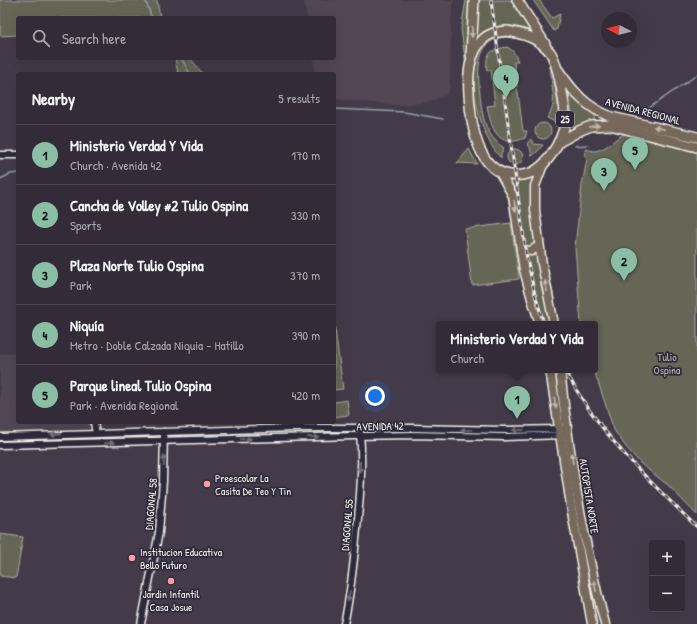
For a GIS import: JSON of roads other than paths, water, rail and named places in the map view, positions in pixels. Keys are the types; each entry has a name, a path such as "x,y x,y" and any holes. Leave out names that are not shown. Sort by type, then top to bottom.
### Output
{"highway":[{"name":"25","path":"474,0 469,86 473,132 482,154 491,165 499,171 510,175 525,175 543,165 552,154 564,130 565,116 556,66 550,52 517,0"},
{"name":"25","path":"471,64 473,54 479,44 488,35 497,32 507,31 530,36 550,52"},
{"name":"AVENIDA REGIONAL","path":"556,66 576,94 596,110 611,117 697,137"},
{"name":"AVENIDA REGIONAL","path":"558,142 591,126 610,125 697,147"}],"main road":[{"path":"543,165 534,195 535,210 539,246 553,321"},
{"path":"499,171 513,196 528,288 539,321"},
{"path":"521,250 531,251 539,246"},
{"name":"AUTOPISTA NORTE","path":"551,373 604,624"},
{"name":"AUTOPISTA NORTE","path":"560,373 564,432 572,512 592,624"}],"street":[{"path":"0,155 16,155"},
{"path":"94,424 96,434"},
{"name":"AVENIDA 42","path":"0,437 294,428 564,432"},
{"name":"DIAGONAL 55","path":"344,624 352,580 358,511 361,450 360,428"},
{"name":"DIAGONAL 58","path":"141,624 159,532 163,481 164,432"},
{"name":"AVENIDA 42","path":"0,445 412,435 504,437 564,432"}],"waterway":[{"path":"145,0 151,16"},
{"path":"182,60 189,72"},
{"path":"640,114 697,75"},
{"path":"336,109 404,112 443,119"},
{"path":"575,146 588,145"},
{"path":"0,179 16,173"}],"railway":[{"path":"491,0 526,254 535,295 543,321"},
{"path":"567,373 592,414 624,454 697,527"}],"place":[{"name":"Niquía","path":"506,98"},
{"name":"Parque lineal Tulio Ospina","path":"635,170"},
{"name":"Plaza Norte Tulio Ospina","path":"604,191"},
{"name":"Cancha de Volley #2 Tulio Ospina","path":"624,281"},
{"name":"Ministerio Verdad Y Vida","path":"517,419"},
{"name":"Preescolar La Casita De Teo Y Tin","path":"207,484"},
{"name":"Institucion Educativa Bello Futuro","path":"132,558"},
{"name":"Jardin Infantil Casa Josue","path":"171,581"}],"park label":[{"name":"Tulio Ospina","path":"667,363"}]}
